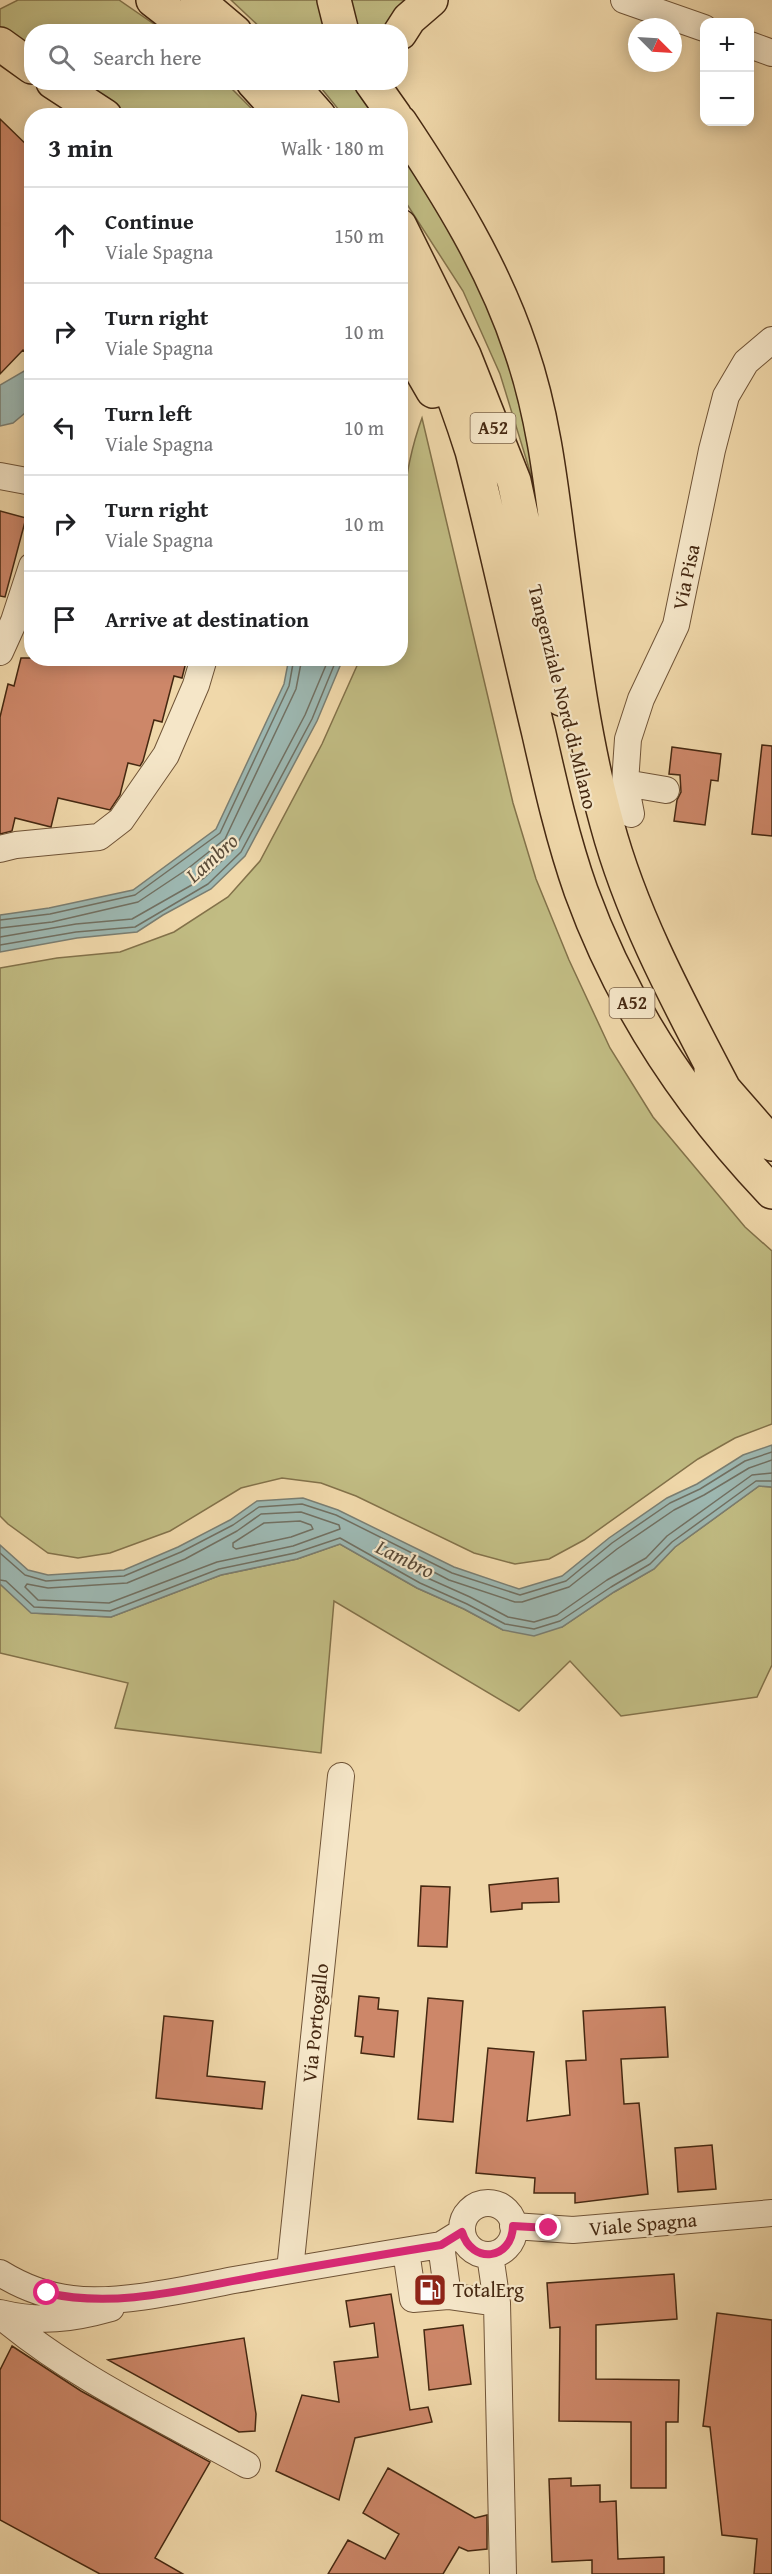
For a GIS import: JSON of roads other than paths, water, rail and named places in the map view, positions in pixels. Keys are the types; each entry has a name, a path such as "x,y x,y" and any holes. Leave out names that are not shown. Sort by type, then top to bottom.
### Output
{"highway":[{"path":"153,0 184,24"},
{"path":"197,0 226,24"},
{"path":"334,0 340,24"},
{"path":"406,24 431,0"},
{"path":"0,44 24,61"},
{"path":"65,90 93,108"},
{"path":"260,90 277,108"},
{"path":"296,90 312,108"},
{"path":"376,90 391,108"},
{"path":"392,90 395,108"},
{"path":"408,133 448,194 481,255 502,299 521,350 545,444 546,644"},
{"name":"Tangenziale Nord di Milano","path":"408,242 464,355 514,481 573,771 561,828 582,893 628,996 660,1050 697,1105 735,1153 772,1192"},
{"name":"Tangenziale Nord di Milano","path":"408,293 428,332 454,395 486,508 546,644"},
{"path":"408,347 421,367 444,416 475,528 580,703 573,771 607,824 626,885 680,1006 724,1089 772,1144"}],"street":[{"path":"624,0 700,26"},
{"path":"754,46 772,53"},
{"name":"Via Pisa","path":"632,814 625,783 628,739 641,699 676,625 712,450 726,396 746,362 772,340"},
{"path":"0,476 24,480"},
{"path":"0,652 24,590"},
{"path":"0,849 15,845 99,837 121,820 166,755 196,685 202,666"},
{"path":"625,783 666,790"},
{"name":"Via Portogallo","path":"290,2270 341,1776"},
{"path":"0,2303 6,2277 47,2293 73,2299 103,2300 170,2292 406,2251 451,2239 475,2251 490,2254 505,2248 510,2241 513,2226 507,2211 500,2206 484,2203 470,2210 451,2239 448,2296"},
{"name":"Viale Spagna","path":"513,2226 573,2230 772,2213"},
{"path":"406,2251 412,2299 448,2296 497,2303"},
{"path":"490,2254 497,2303 503,2574"},
{"path":"0,2314 37,2320 75,2318 170,2292"},
{"path":"0,2314 35,2343 73,2368 247,2465"}],"water":[{"path":"24,371 24,414 13,423 0,426 0,385"},
{"name":"Lambro","path":"287,666 340,666 317,721 245,856 211,889 137,932 77,938 0,952 0,915 49,908 133,890 216,829 284,684"},
{"name":"Lambro","path":"772,1445 772,1487 759,1486 675,1547 654,1569 614,1592 562,1627 534,1636 503,1630 417,1588 340,1544 297,1559 221,1575 111,1617 31,1613 0,1584 0,1545 28,1570 48,1575 124,1570 178,1547 230,1520 257,1501 303,1498 338,1510 454,1567 519,1589 562,1576 609,1538 667,1498 697,1484 743,1455"}],"place":[{"name":"TotalErg","path":"430,2290"}]}
